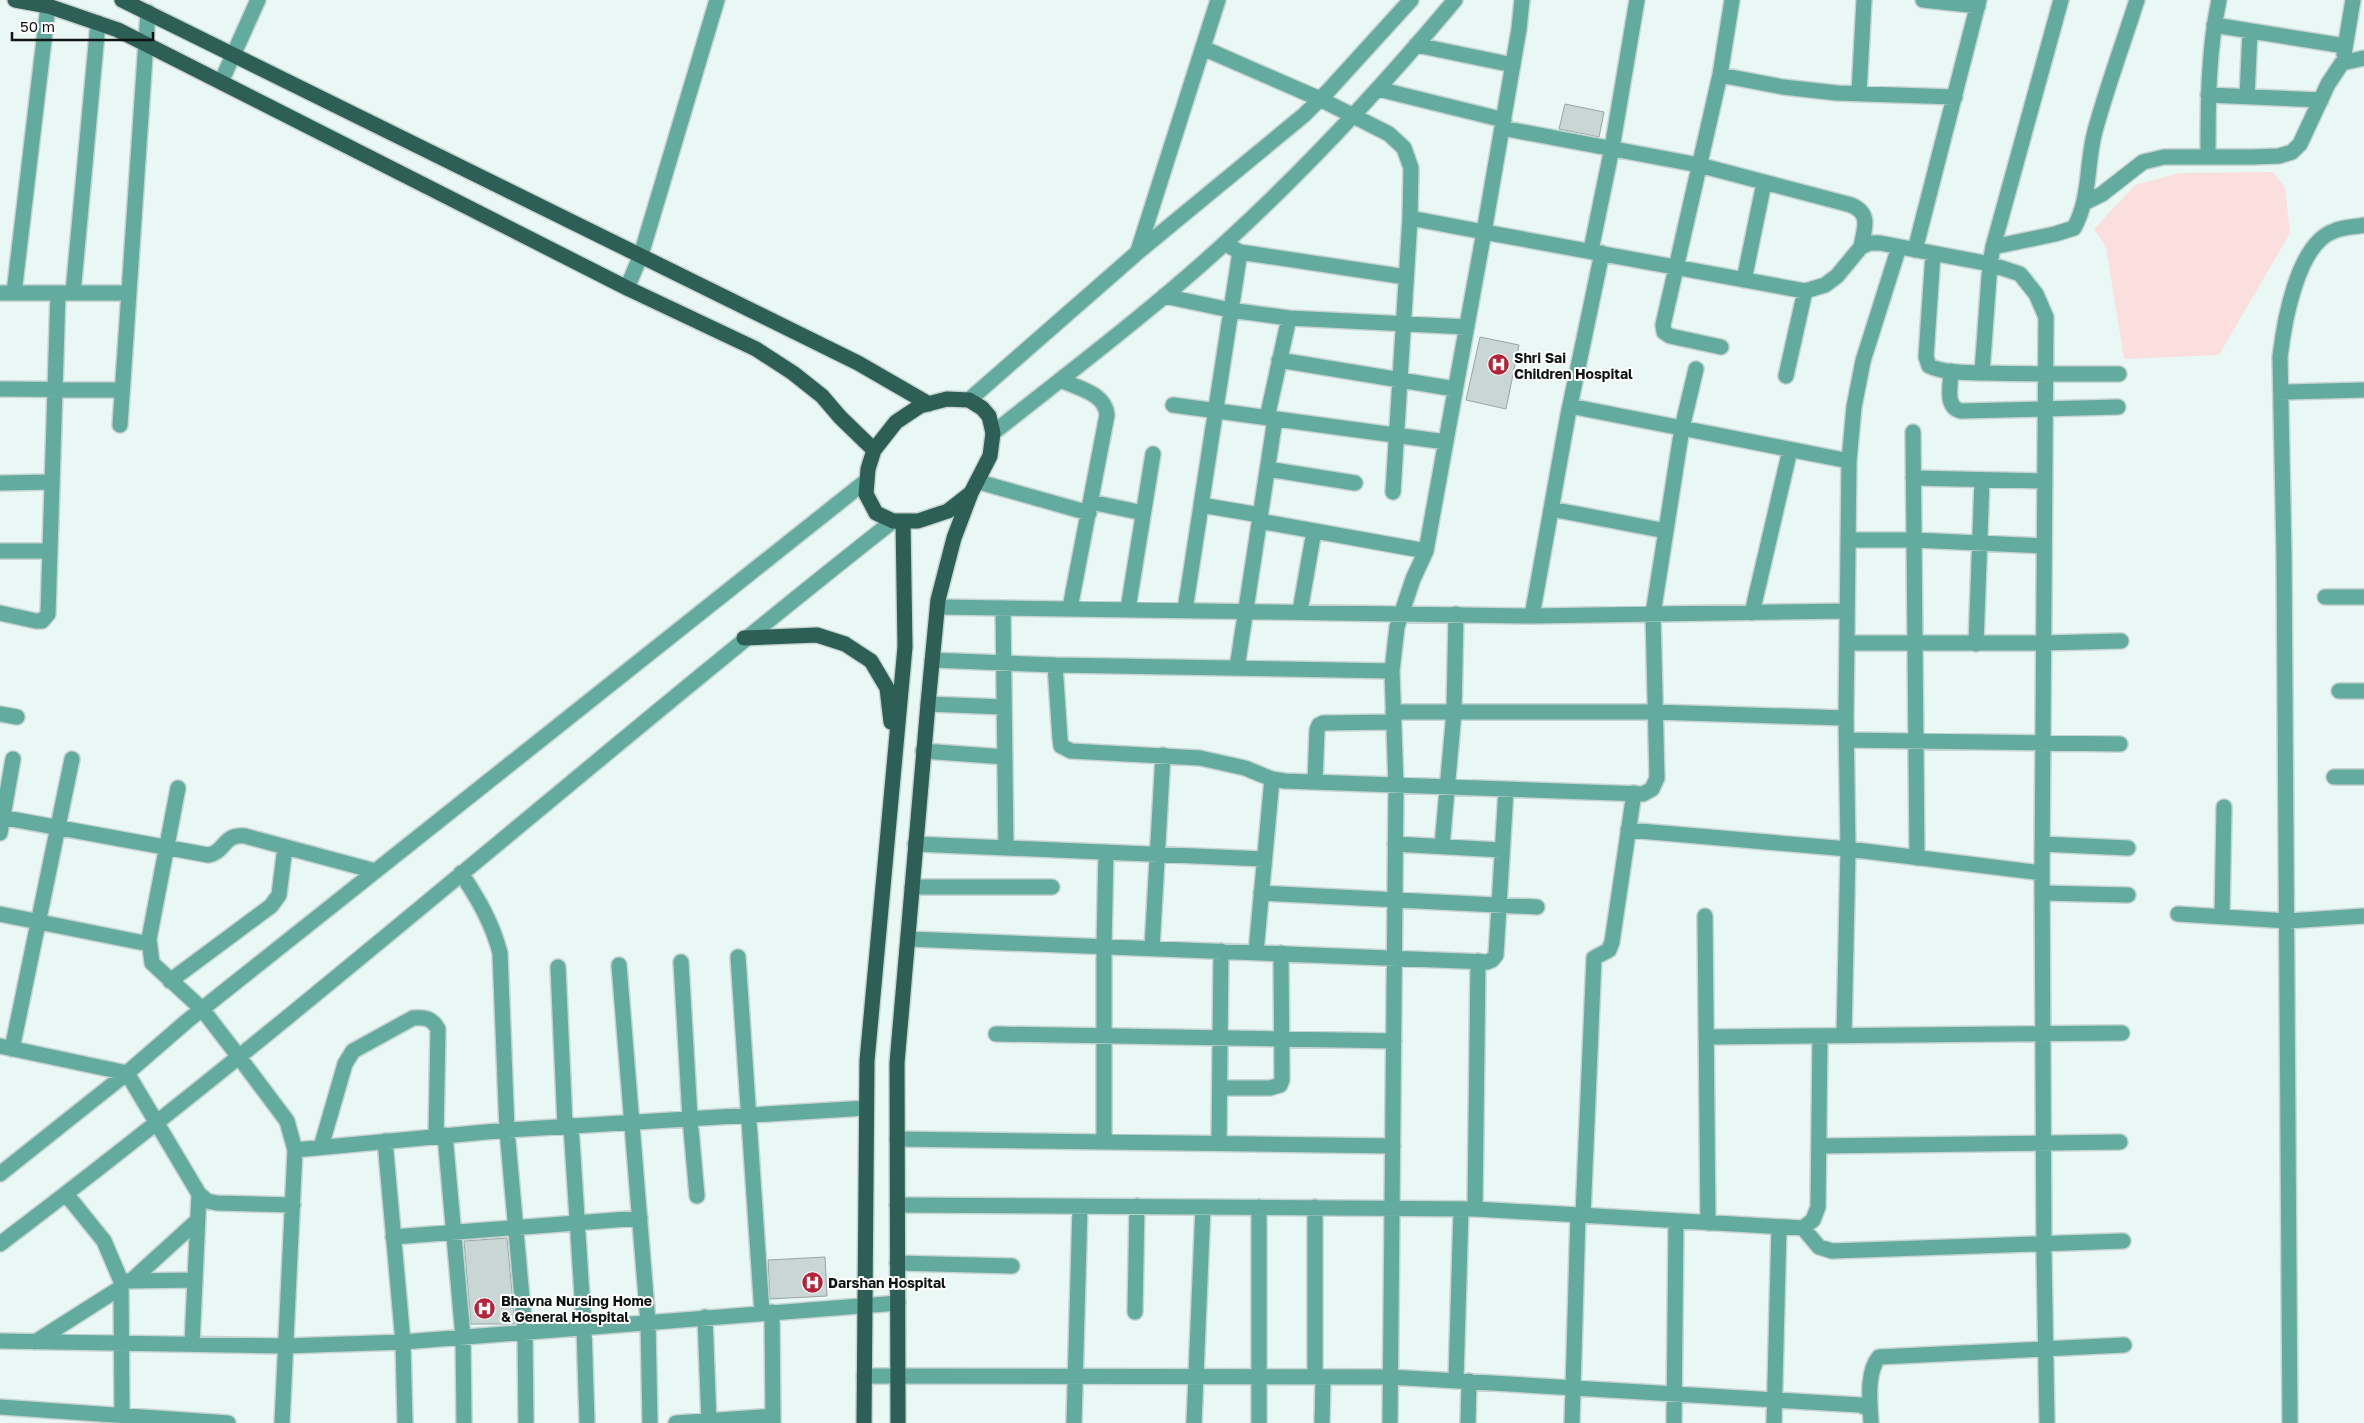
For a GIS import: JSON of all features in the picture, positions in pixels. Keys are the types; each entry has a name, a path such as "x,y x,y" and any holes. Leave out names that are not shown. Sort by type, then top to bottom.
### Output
{"main road":[{"path":"15,0 48,6 118,30 627,288 756,349 794,373 822,396 840,417 874,450"},
{"path":"127,1 858,363 929,404"},
{"path":"898,1423 897,1063 923,752 938,607 954,538 990,456 993,433 989,416 982,408 970,400 947,399 920,406 896,422 874,450 866,481 866,494 876,513 898,521 918,521 948,511 975,487"},
{"path":"864,1423 867,1061 905,647 898,521"},
{"path":"744,638 817,635 846,644 870,661 887,688 894,758"}],"street":[{"path":"221,82 258,0"},
{"path":"627,288 641,255 717,0"},
{"path":"1138,252 1218,0"},
{"path":"1393,20 1394,0"},
{"path":"970,400 1138,252 1320,99 1411,0"},
{"path":"1390,1423 1396,786 1392,671 1396,636 1413,579 1426,551 1503,124 1522,0"},
{"path":"1532,616 1597,252 1637,0"},
{"path":"1721,347 1670,336 1664,332 1663,325 1720,75 1732,0"},
{"path":"1859,93 1864,0"},
{"path":"1915,250 1978,3 1923,0"},
{"path":"1982,372 1993,247 2062,0"},
{"path":"1993,247 2055,234 2074,228 2081,215 2084,203 2094,134 2137,0"},
{"path":"2208,157 2208,95 2218,0"},
{"path":"2084,203 2102,194 2143,162 2164,157 2279,156 2292,152 2300,144 2321,100 2342,63 2354,0"},
{"path":"993,433 1164,296 1224,244 1355,116 1451,1"},
{"path":"48,6 7,294 129,293"},
{"path":"120,425 148,12"},
{"path":"74,293 98,23"},
{"path":"2214,25 2345,46"},
{"path":"2247,96 2250,30"},
{"path":"1416,45 1513,65"},
{"path":"1203,48 1355,116 1389,134 1404,148 1411,168 1410,218 1394,492"},
{"path":"2342,63 2364,58"},
{"path":"1720,75 1783,87 1859,93 1955,97"},
{"path":"1378,90 1503,124 1699,165 1860,209 1865,223 1860,247 1837,276 1825,285 1805,291 1410,218"},
{"path":"2208,95 2321,100"},
{"path":"1744,280 1764,183"},
{"path":"2290,1423 2288,921 2280,357 2284,324 2294,287 2304,262 2320,241 2332,231 2364,224"},
{"path":"1860,247 1870,243 1880,243 1990,264 2020,274 2036,294 2046,317 2042,1034 2043,1244 2047,1423"},
{"path":"1224,244 1240,252 1406,277"},
{"path":"1844,1036 1848,849 1846,718 1849,461 1854,406 1863,361 1899,247"},
{"path":"1185,610 1240,252"},
{"path":"1933,254 1926,357 1930,366 1939,370 1951,371 2045,375 2118,374"},
{"path":"1786,376 1805,291"},
{"path":"0,613 36,621 46,619 48,614 58,293"},
{"path":"1164,296 1230,310 1289,318 1467,327"},
{"path":"1236,668 1268,469 1271,418 1279,360 1289,318"},
{"path":"1279,360 1456,389"},
{"path":"1055,665 1060,739 1065,750 1163,755 1224,762 1272,779 1396,786 1643,794 1652,789 1657,778 1653,614 1682,428 1696,369"},
{"path":"1951,371 1950,398 1951,405 1955,410 2118,407"},
{"path":"1060,380 1101,398 1106,405 1108,415 1070,608"},
{"path":"0,388 122,390"},
{"path":"2280,392 2364,390"},
{"path":"1173,405 1446,442"},
{"path":"1570,406 1849,461"},
{"path":"1913,432 1917,858"},
{"path":"1752,613 1790,450"},
{"path":"1128,609 1153,454"},
{"path":"1268,469 1355,483"},
{"path":"1913,478 2045,481"},
{"path":"1976,644 1982,480"},
{"path":"0,1174 127,1073 202,1009 866,481"},
{"path":"0,483 52,482"},
{"path":"975,487 1090,508 1143,513"},
{"path":"1201,505 1314,531 1426,551"},
{"path":"1551,509 1666,531"},
{"path":"0,1244 239,1057 744,638 898,521"},
{"path":"1300,611 1314,531"},
{"path":"1848,540 1914,540 2044,546"},
{"path":"0,551 50,552"},
{"path":"2325,597 2364,597"},
{"path":"938,607 1532,616 1847,611"},
{"path":"1003,608 1006,848"},
{"path":"1442,846 1454,712 1456,614"},
{"path":"1847,643 1976,644 2121,641"},
{"path":"932,660 1055,665 1392,671"},
{"path":"2339,691 2364,691"},
{"path":"928,704 1004,707"},
{"path":"1315,782 1316,730 1323,723 1454,712 1654,712 1846,718"},
{"path":"0,714 17,717"},
{"path":"1846,740 2120,744"},
{"path":"923,752 1005,757"},
{"path":"1152,948 1163,755"},
{"path":"0,833 13,759"},
{"path":"72,759 39,922 6,1048 127,1073 200,1194 207,1201 217,1203 293,1205"},
{"path":"2334,777 2364,777"},
{"path":"1256,952 1272,779"},
{"path":"178,788 149,944 152,964 202,1009 239,1057 286,1121 295,1150 282,1423"},
{"path":"908,939 1394,958 1492,960 1496,954 1506,790"},
{"path":"1572,1423 1594,958 1609,950 1612,942 1634,793"},
{"path":"2222,917 2224,807"},
{"path":"2,817 208,855 214,854 228,838 235,835 375,871"},
{"path":"1628,830 1848,849 2042,873"},
{"path":"915,844 1264,859"},
{"path":"1395,844 1502,850"},
{"path":"2042,844 2128,848"},
{"path":"170,981 271,906 279,895 285,847"},
{"path":"1104,1142 1106,852"},
{"path":"461,873 486,911 495,932 500,953 507,1130 525,1332 526,1423"},
{"path":"912,887 1052,887"},
{"path":"1261,893 1537,907"},
{"path":"2042,893 2128,895"},
{"path":"0,914 149,944"},
{"path":"2178,914 2288,921 2364,916"},
{"path":"1705,916 1708,1223"},
{"path":"1219,1143 1221,951"},
{"path":"1220,1088 1270,1088 1280,1085 1282,1039 1281,953"},
{"path":"676,1423 773,1419 767,1312 749,1115 738,956"},
{"path":"1468,1423 1462,1381 1478,961"},
{"path":"681,962 690,1118 697,1196"},
{"path":"619,964 648,1322 650,1423"},
{"path":"558,967 584,1327 587,1423"},
{"path":"321,1147 345,1064 353,1051 412,1018 423,1017 433,1022 438,1029 440,1136 455,1232 463,1337 464,1423"},
{"path":"1706,1037 2122,1033"},
{"path":"996,1034 1394,1041"},
{"path":"897,1205 1468,1209 1802,1228 1813,1220 1818,1207 1820,1036"},
{"path":"295,1150 507,1130 866,1108"},
{"path":"897,1139 1393,1146"},
{"path":"385,1141 403,1342 405,1423"},
{"path":"1819,1146 2120,1142"},
{"path":"66,1194 104,1241 124,1283 121,1342 122,1416"},
{"path":"192,1344 200,1194"},
{"path":"1074,1423 1080,1206"},
{"path":"1135,1312 1137,1206"},
{"path":"1194,1423 1203,1207"},
{"path":"1258,1423 1260,1377 1259,1207"},
{"path":"1315,1207 1319,1377 1322,1423"},
{"path":"393,1237 640,1218"},
{"path":"35,1342 124,1283 198,1220"},
{"path":"1674,1423 1676,1221"},
{"path":"1774,1423 1779,1227"},
{"path":"1802,1228 1819,1247 1832,1251 2123,1241"},
{"path":"897,1263 1012,1266"},
{"path":"124,1283 195,1280"},
{"path":"0,1341 285,1346 403,1342 864,1304 898,1303"},
{"path":"705,1317 709,1422"},
{"path":"1870,1416 1873,1364 1879,1357 2124,1345"},
{"path":"864,1376 898,1378 1390,1377 1573,1386 1775,1401 1860,1405 1870,1416"},
{"path":"0,1406 69,1417 122,1416 162,1421 228,1423"}],"shaded area":[{"path":"2273,172 2285,188 2290,233 2219,355 2124,359 2106,247 2094,229 2135,185 2180,173"}],"building":[{"path":"1565,104 1604,112 1599,137 1559,129"},
{"path":"1480,337 1519,345 1506,409 1466,400"},
{"path":"507,1238 515,1324 471,1324 464,1241"},
{"path":"825,1257 827,1296 770,1299 768,1260"}],"place":[{"name":"Shri Sai Children Hospital","path":"1498,365"},
{"name":"Darshan Hospital","path":"812,1282"},
{"name":"Bhavna Nursing Home & General Hospital","path":"485,1308"}]}
